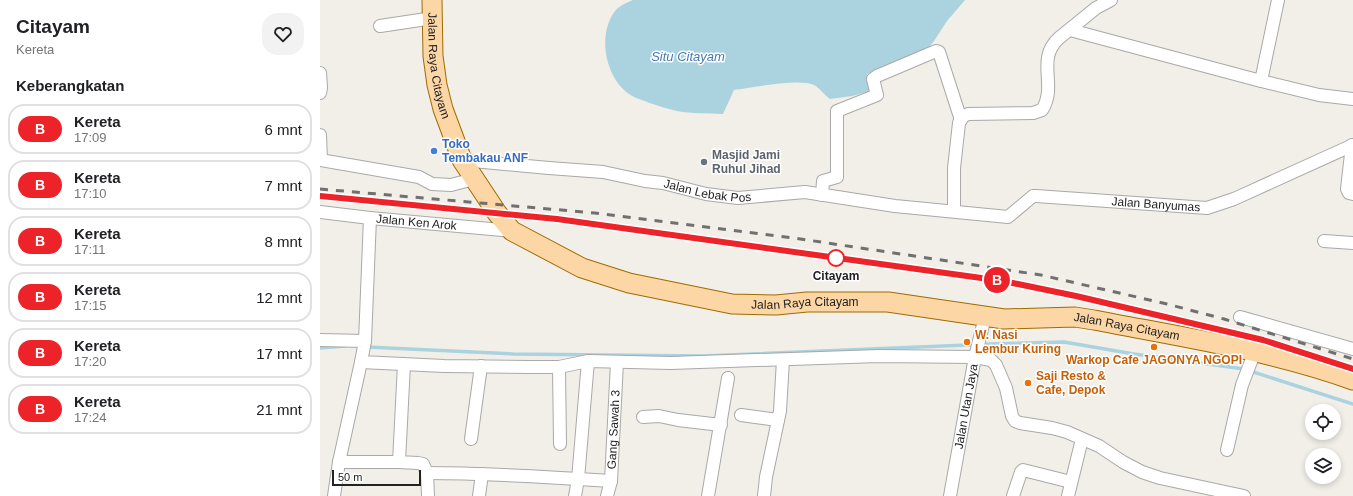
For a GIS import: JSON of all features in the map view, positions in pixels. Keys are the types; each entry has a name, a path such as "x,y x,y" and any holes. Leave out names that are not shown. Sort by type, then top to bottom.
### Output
{"main road":[{"name":"Jalan Raya Citayam","path":"433,9 434,56 437,86 443,108 462,160 497,213 512,231 582,268 629,283 732,304 776,305 807,302 888,302 983,323 1004,319 1075,317 1253,356 1321,368 1353,380"}],"street":[{"path":"960,120 968,114 1033,113 1042,110 1045,105 1049,89 1047,64 1049,51 1055,42 1096,8 1111,0"},
{"path":"1261,81 1278,0"},
{"path":"380,26 433,9"},
{"path":"1070,30 1261,81 1319,95 1353,99"},
{"path":"822,195 823,181 837,177 837,111 877,95 873,79 877,76 936,51 938,52 960,120 954,168 954,211"},
{"path":"320,73 320,93"},
{"path":"320,135 320,160 419,177 432,184 451,185 474,179"},
{"path":"1353,145 1347,189 1349,193 1353,194"},
{"name":"Jalan Banyumas","path":"954,211 1008,217 1033,196 1207,208 1234,200 1353,145"},
{"name":"Jalan Lebak Pos","path":"462,160 603,172 645,181 663,183 706,194 738,198 805,192 895,206 954,211"},
{"name":"Jalan Ken Arok","path":"320,212 512,231"},
{"path":"334,496 339,462 365,343 370,218"},
{"path":"1324,242 1353,243"},
{"path":"1240,317 1353,349"},
{"name":"Jalan Utan Jaya","path":"950,496 976,353 983,323"},
{"path":"320,340 365,343"},
{"path":"361,360 404,364 559,367 588,361 671,363 976,353 991,360 996,365 1006,388 1012,416 1015,421 1067,432 1099,446 1123,462 1142,472 1160,478 1244,496"},
{"path":"1227,450 1242,386 1253,356"},
{"path":"764,496 766,477 778,420 783,360"},
{"path":"575,496 578,479 588,361"},
{"name":"Gang Sawah 3","path":"608,496 611,480 617,362"},
{"path":"399,462 404,364"},
{"path":"471,439 481,366"},
{"path":"559,367 560,444"},
{"path":"708,496 728,378"},
{"path":"741,415 778,420"},
{"path":"643,417 659,416 678,420 721,425"},
{"path":"1068,496 1082,439"},
{"path":"339,462 418,462 423,464 427,473 428,496"},
{"path":"1013,496 1023,470 1072,482"},
{"path":"427,473 611,480"},
{"path":"479,496 482,474"}],"water":[{"name":"Situ Citayam","path":"633,0 965,0 947,21 928,48 918,55 867,74 871,91 852,96 830,99 816,86 807,83 786,83 734,90 723,114 694,113 673,110 643,101 624,90 611,70 607,58 605,46 606,33 609,21 615,11"}],"waterway":[{"path":"367,347 513,354 704,356 1064,342 1134,354 1244,369 1353,404"},
{"path":"320,348 345,346"}],"railway":[{"path":"320,189 595,213 794,238 1041,275 1167,304 1224,319 1353,359"},
{"path":"320,196 557,219 1003,281 1076,296 1263,340 1353,369"}],"train":[{"name":"B","path":"320,196 557,219 1003,281 1076,296 1263,340 1353,369"}],"place":[{"name":"Toko Tembakau ANF","path":"434,151"},
{"name":"Masjid Jami Ruhul Jihad","path":"704,162"},
{"name":"Citayam","path":"836,258"},
{"name":"W. Nasi Lembur Kuring","path":"967,342"},
{"name":"Warkop Cafe JAGONYA NGOPI","path":"1154,347"},
{"name":"Saji Resto & Cafe, Depok","path":"1028,383"}]}
